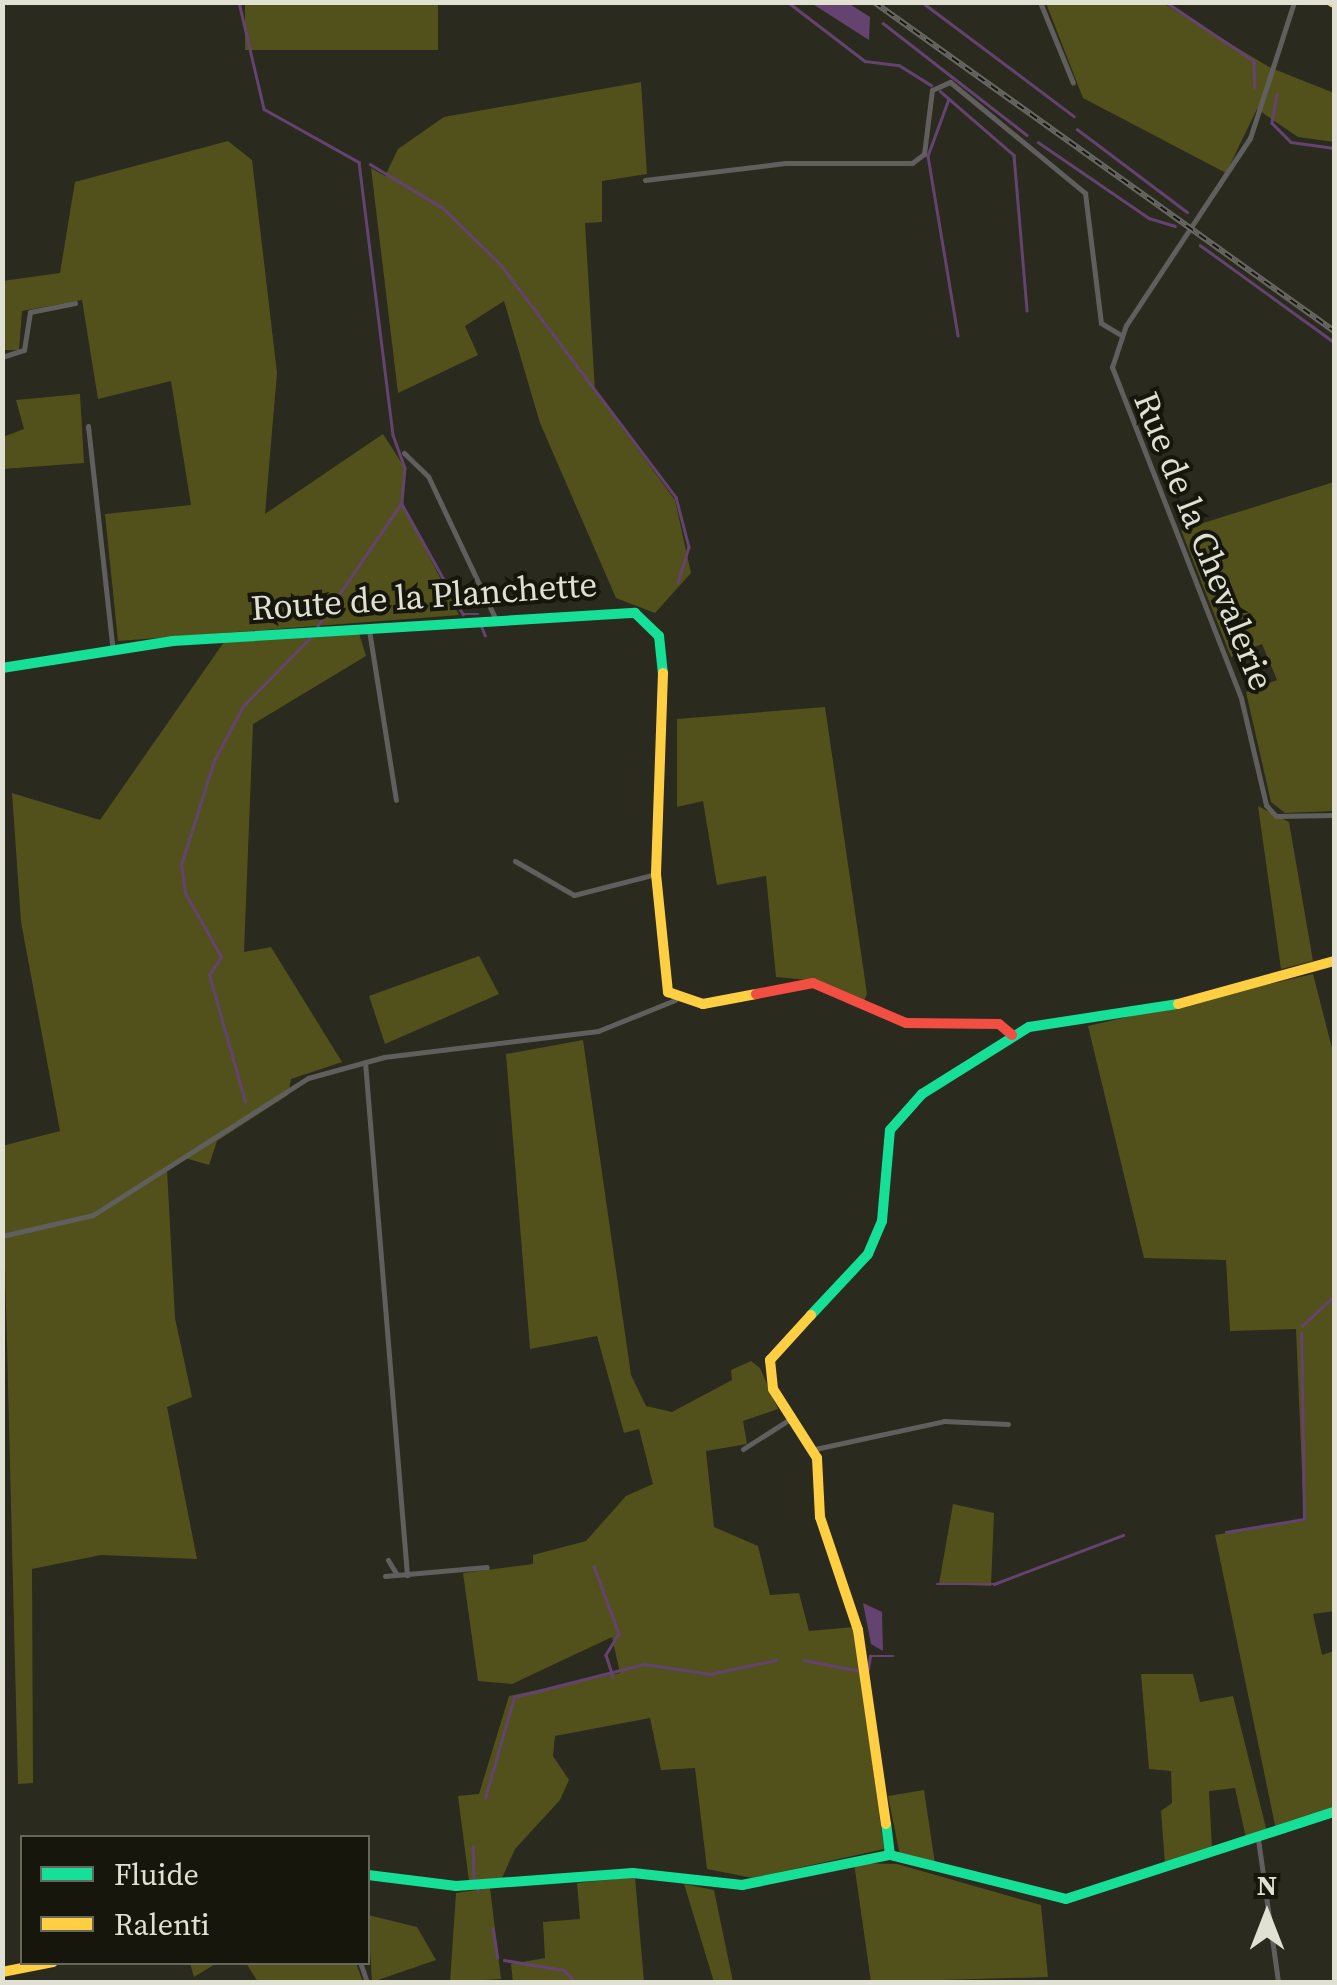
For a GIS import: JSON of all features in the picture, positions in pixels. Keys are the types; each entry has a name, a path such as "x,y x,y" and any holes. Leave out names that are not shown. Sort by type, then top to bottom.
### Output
{"street":[{"path":"1040,2 1073,83"},
{"path":"644,180 785,164 912,163 924,154 932,90 950,82 1084,193 1099,314 1121,335 1204,214 1250,138 1294,2"},
{"path":"2,357 24,350 30,312 75,303"},
{"name":"Rue de la Chevalerie","path":"1121,335 1117,398 1241,698 1266,805 1276,816 1334,816"},
{"path":"88,426 112,652"},
{"path":"404,453 428,476 495,618"},
{"name":"Route de la Planchette","path":"2,668 112,652 368,628 624,610 658,636 656,874 662,972 675,1000"},
{"path":"368,628 396,800"},
{"path":"516,860 574,895 656,874"},
{"path":"890,1855 858,1630 820,1517 814,1449 773,1388 770,1360 868,1254 882,1221 890,1130 922,1094 1012,1035 1133,1016 1334,961"},
{"path":"2,1236 93,1216 267,1097 365,1062 598,1032 675,1000 732,1002 800,982 906,1023 999,1024 1012,1035"},
{"path":"365,1062 407,1574"},
{"path":"743,1449 793,1418"},
{"path":"814,1449 944,1420 1008,1424"},
{"path":"388,1560 396,1575"},
{"path":"385,1576 487,1567"},
{"path":"370,1875 456,1886 632,1873 742,1885 890,1855 1066,1899 1334,1812"},
{"path":"1258,1839 1278,1982"},
{"path":"2,1972 38,1965"}],"shaded area":[{"path":"245,3 438,3 438,50 245,50"},
{"path":"811,3 848,3 870,17 869,40"},
{"path":"1046,3 1163,3 1269,67 1334,93 1334,142 1298,137 1257,109 1226,173 1083,98"},
{"path":"641,82 647,174 602,181 602,222 585,223 595,391 675,500 691,573 655,613 616,598 540,423 504,301 465,326 478,355 398,393 371,168 385,176 398,149 444,117"},
{"path":"228,141 252,160 277,373 265,514 383,434 405,468 402,503 459,615 118,641 105,514 191,505 171,381 98,399 82,300 22,311 19,350 3,350 2,281 60,273 75,182"},
{"path":"80,394 84,463 3,469 3,437 24,429 16,400"},
{"path":"1334,482 1334,811 1285,813 1271,802 1246,692 1277,680 1262,644 1231,657 1181,530"},
{"path":"359,633 366,656 253,724 244,952 271,947 342,1062 291,1079 288,1095 217,1141 209,1165 185,1158 167,1169 175,1318 192,1397 167,1407 197,1559 101,1555 32,1569 33,1783 18,1784 2,1146 60,1131 21,922 12,793 100,820 224,642"},
{"path":"825,707 867,994 863,1003 820,981 776,977 766,876 717,885 703,801 677,807 677,719"},
{"path":"1258,806 1289,822 1313,961 1281,969"},
{"path":"479,956 499,994 385,1044 369,996"},
{"path":"1313,974 1334,1056 1334,1611 1313,1614 1322,1655 1334,1651 1334,1808 1276,1830 1215,1535 1304,1519 1296,1329 1230,1331 1226,1260 1144,1258 1088,1026"},
{"path":"583,1040 631,1375 646,1406 672,1412 732,1380 731,1370 751,1361 760,1368 778,1409 743,1421 747,1444 706,1451 714,1527 758,1546 770,1595 799,1593 809,1631 854,1627 884,1849 753,1878 707,1869 695,1768 661,1770 650,1718 555,1736 553,1756 569,1780 560,1800 515,1849 502,1878 469,1881 458,1796 479,1794 509,1696 620,1673 612,1637 512,1684 478,1681 463,1573 533,1564 533,1555 586,1541 626,1496 653,1484 639,1429 624,1433 597,1336 530,1349 506,1054"},
{"path":"953,1504 994,1513 991,1586 939,1584"},
{"path":"863,1603 882,1612 883,1651 871,1644"},
{"path":"1141,1674 1193,1674 1200,1702 1233,1696 1267,1832 1246,1838 1235,1788 1209,1791 1212,1849 1165,1864 1161,1811 1172,1803 1171,1771 1149,1769"},
{"path":"924,1790 935,1864 900,1855 888,1796"},
{"path":"854,1863 897,1864 1041,1905 1048,1977 871,1982"},
{"path":"635,1877 644,1982 513,1982 511,1964 545,1958 543,1922 580,1919 577,1883"},
{"path":"684,1884 714,1890 733,1982 714,1982"},
{"path":"490,1888 501,1979 450,1982 456,1893"},
{"path":"370,1915 417,1927 436,1960 372,1982"},
{"path":"191,1965 214,1965 194,1977"},
{"path":"247,1965 357,1965 363,1982 258,1982"}],"waterway":[{"path":"239,2 264,109 359,162 393,435 405,468 402,503 318,626"},
{"path":"788,2 865,61 899,65 931,85"},
{"path":"922,2 1074,116"},
{"path":"1166,2 1254,61 1255,87"},
{"path":"883,23 1027,135"},
{"path":"940,91 1014,155 1027,310"},
{"path":"1277,94 1272,123 1291,142 1334,148"},
{"path":"949,99 928,156 958,336"},
{"path":"1077,129 1187,212"},
{"path":"1038,142 1149,218 1175,226"},
{"path":"370,164 443,208 501,265 676,497 689,547 678,582"},
{"path":"1200,245 1334,342"},
{"path":"402,504 463,614 478,614"},
{"path":"481,625 485,635"},
{"path":"245,1102 209,975 221,957 185,893 181,865 214,761 243,706 312,636"},
{"path":"1302,1326 1334,1296"},
{"path":"1226,1532 1304,1519 1301,1333"},
{"path":"937,1584 994,1584 1123,1535"},
{"path":"594,1566 619,1634 606,1655 613,1676"},
{"path":"868,1670 870,1656 893,1656"},
{"path":"485,1798 514,1697 644,1664 710,1674 776,1660"},
{"path":"804,1660 860,1671"},
{"path":"473,1846 474,1880"},
{"path":"493,1928 498,1958"},
{"path":"504,1960 564,1970 575,1982"}],"railway":[{"path":"874,2 1334,331"}],"traffic: fast":[{"path":"2,668 173,641 635,613 659,636 663,673"},
{"path":"811,1315 868,1254 882,1221 890,1130 922,1094 1029,1027 1178,1004"},
{"path":"890,1855 1066,1899 1334,1812"},
{"path":"370,1875 456,1886 633,1873 742,1885 890,1855 886,1824"}],"traffic: slow":[{"path":"663,673 656,874 668,992 703,1004 756,994"},
{"path":"1178,1004 1334,961"},
{"path":"811,1315 770,1360 773,1389 817,1458 820,1517 858,1630 886,1824"},
{"path":"2,1972 38,1965"}],"traffic: jam":[{"path":"756,994 813,983 906,1023 999,1024 1012,1035"}]}
